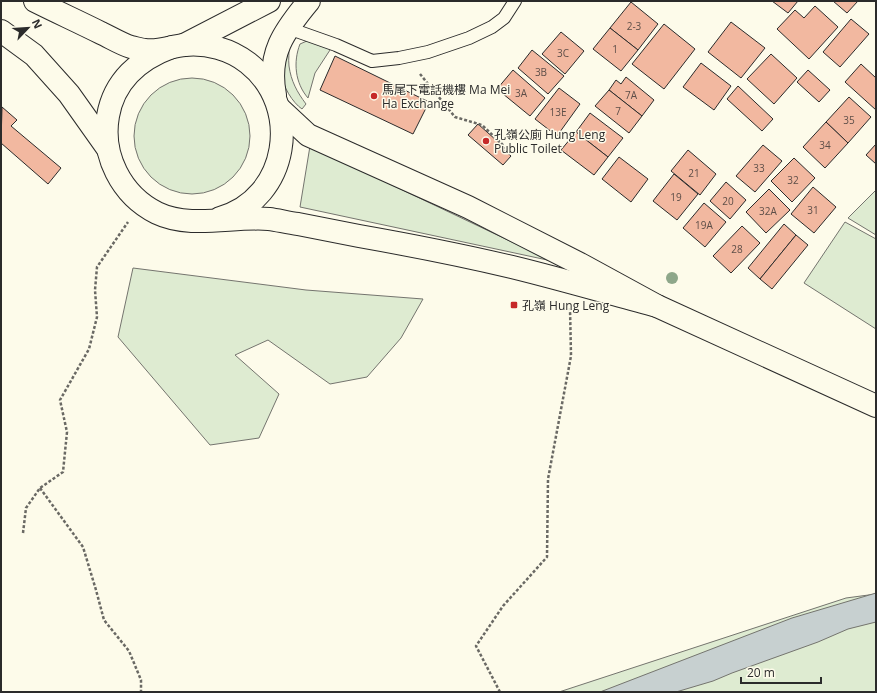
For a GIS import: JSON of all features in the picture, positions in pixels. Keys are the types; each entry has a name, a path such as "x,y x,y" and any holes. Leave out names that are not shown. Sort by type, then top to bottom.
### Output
{"main road":[{"path":"35,1 129,46 147,50 177,46 206,45 238,56 264,79 277,103 308,135 468,207 580,264 657,306 876,406"},
{"path":"270,1 177,46 147,58 137,66 120,86 109,110 106,137 108,149 117,176 134,197 145,206 170,218 197,222 211,220 269,219 431,249 510,267 657,306"},
{"path":"211,220 238,210 250,202 270,179 276,166 280,152 282,122 272,76 274,62 277,49 288,28 309,1"},
{"path":"1,31 34,55 69,94 108,149"}],"lane":[{"path":"288,28 372,61 406,57 428,52 469,38 492,27 504,18 516,1"}],"path":[{"path":"406,57 455,117 482,125 504,146"},
{"path":"23,533 26,508 40,488 63,472 67,432 61,412 60,400 89,349 97,317 95,290 97,266 129,220"},
{"path":"500,692 476,646 503,606 547,557 548,479 571,356 569,282"},
{"path":"40,488 83,547 104,620 129,651 141,680 142,692"}],"green space":[{"path":"316,37 330,50 315,73 308,98 300,86 296,72 296,58 300,44"},
{"path":"288,46 291,77 297,91 306,104 302,109 295,103 289,94 282,79"},
{"path":"192,78 214,83 233,95 245,114 250,136 245,158 233,177 214,189 192,194 170,189 151,177 139,158 134,136 139,114 151,95 170,83"},
{"path":"310,146 552,261 300,207"},
{"path":"876,190 876,235 848,218"},
{"path":"845,222 876,239 876,329 804,283"},
{"path":"133,268 306,290 423,299 401,338 367,377 330,384 268,340 235,355 279,394 259,438 210,445 118,337"},
{"path":"876,594 876,692 559,692 846,598"}],"shaded area":[{"path":"876,593 876,622 848,629 818,642 713,681 676,692 600,692 792,618"}],"building":[{"path":"772,1 798,1 788,13"},
{"path":"833,1 858,1 847,13"},
{"path":"631,2 658,24 638,50 610,28"},
{"path":"815,6 838,27 809,59 777,29 795,10 804,18"},
{"path":"851,19 869,34 840,67 823,52"},
{"path":"731,22 765,48 741,78 708,52"},
{"path":"664,24 695,49 664,89 632,64"},
{"path":"610,28 638,50 621,71 593,49"},
{"path":"561,32 584,51 565,74 542,54"},
{"path":"532,50 564,76 548,94 518,68"},
{"path":"771,54 797,78 774,104 747,79"},
{"name":"馬尾下電話機樓 Ma Mei Ha Exchange","path":"335,56 429,102 413,134 320,90"},
{"path":"701,63 731,86 714,110 683,87"},
{"path":"861,64 876,78 876,110 845,82"},
{"path":"513,70 545,98 530,116 497,89"},
{"path":"808,70 830,90 819,102 797,82"},
{"path":"626,77 654,100 642,116 609,90 616,80 621,84"},
{"path":"738,86 773,119 762,131 727,99"},
{"path":"559,88 580,104 557,136 535,119"},
{"path":"609,90 642,116 629,133 595,106"},
{"path":"849,97 871,117 848,143 826,122"},
{"path":"2,107 17,120 11,126 61,168 48,184 1,143"},
{"path":"590,113 623,138 608,157 576,132"},
{"path":"826,122 848,143 825,168 803,147"},
{"name":"孔嶺公廁 Hung Leng Public Toilet","path":"478,124 505,148 503,149 511,156 503,165 468,135"},
{"path":"576,132 608,157 594,175 561,150"},
{"path":"876,144 876,164 866,155"},
{"path":"763,145 782,161 755,192 736,176"},
{"path":"688,150 716,174 700,195 671,171"},
{"path":"619,157 648,179 631,202 602,179"},
{"path":"794,158 815,178 792,202 771,181"},
{"path":"674,174 698,194 677,220 653,201"},
{"path":"726,182 746,200 730,219 710,201"},
{"path":"813,187 836,207 814,233 791,214"},
{"path":"769,189 790,210 766,233 746,212"},
{"path":"704,203 726,222 705,247 683,228"},
{"path":"784,224 796,235 760,279 748,268"},
{"path":"742,226 760,243 731,273 713,256"},
{"path":"796,235 808,245 772,289 760,279"}],"place":[{"name":"馬尾下電話機樓 Ma Mei Ha Exchange","path":"374,96"},
{"name":"孔嶺公廁 Hung Leng Public Toilet","path":"486,141"},
{"name":"孔嶺 Hung Leng","path":"514,305"}]}
